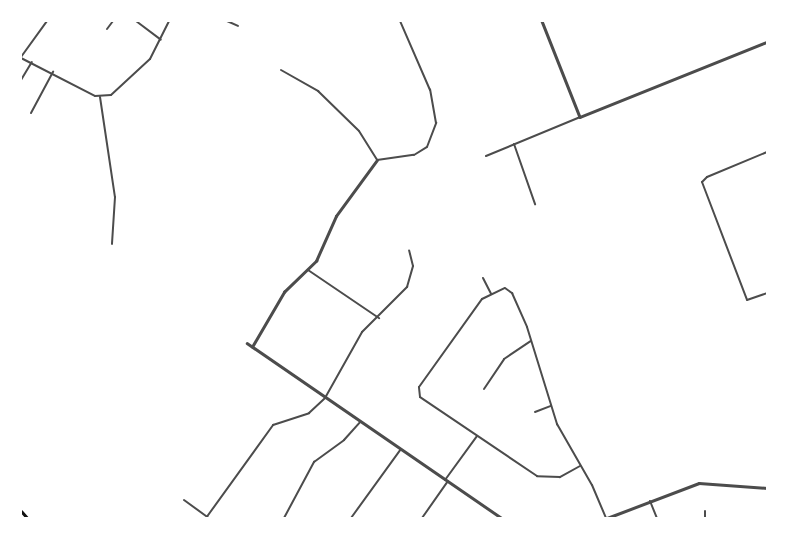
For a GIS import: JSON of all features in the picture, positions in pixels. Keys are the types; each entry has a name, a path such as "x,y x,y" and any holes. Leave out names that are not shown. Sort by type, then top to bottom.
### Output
{"highway":[{"path":"21,511 27,518"}],"street":[{"path":"47,21 21,57 100,97 111,96 134,77 161,40 169,21"},
{"path":"107,29 113,21"},
{"path":"136,21 161,40"},
{"path":"227,21 238,26"},
{"path":"252,347 284,292 308,270 325,248 336,216 377,160 422,152 436,131 430,90 400,21"},
{"path":"542,21 580,117"},
{"path":"486,156 767,42"},
{"path":"21,80 32,62"},
{"path":"282,70 318,91 359,131 377,160"},
{"path":"31,113 53,72"},
{"path":"100,97 115,197 112,244"},
{"path":"514,144 535,204"},
{"path":"767,152 707,177 702,182 748,300 767,293"},
{"path":"184,500 207,518 273,425 309,413 325,398 358,338 379,318 410,282 413,266 409,250"},
{"path":"308,270 379,318"},
{"path":"484,278 491,294"},
{"path":"580,466 560,477 541,478 477,436 417,392 477,302 505,288 512,293 531,341 551,406 607,518 650,500 700,483 767,488"},
{"path":"484,389 504,359 531,341"},
{"path":"247,343 325,398 502,518"},
{"path":"535,412 551,406"},
{"path":"284,518 314,462 360,422"},
{"path":"422,518 477,436"},
{"path":"351,518 401,449"},
{"path":"650,500 657,518"},
{"path":"705,511 705,518"}]}
